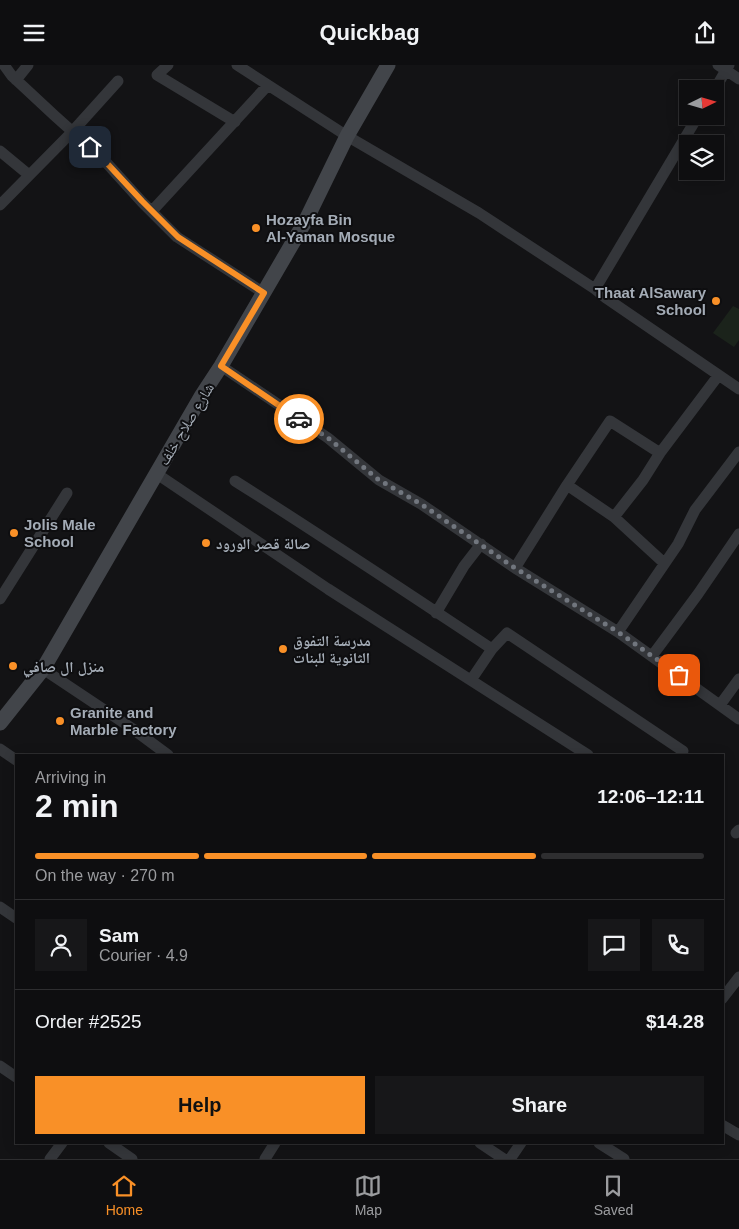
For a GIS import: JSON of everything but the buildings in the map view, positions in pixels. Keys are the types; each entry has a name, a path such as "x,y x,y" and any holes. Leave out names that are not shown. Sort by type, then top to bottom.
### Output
{"main road":[{"name":"شارع صلاح خلف","path":"0,723 43,669 306,220 347,136 388,65"}],"street":[{"path":"1,65 103,159 178,237 264,293"},
{"path":"16,79 28,65"},
{"path":"168,65 157,75 235,122"},
{"path":"237,65 347,136 479,213 595,289 739,389"},
{"path":"719,80 724,67 739,79"},
{"path":"0,205 72,132 118,81"},
{"path":"152,211 268,85"},
{"path":"595,289 693,125"},
{"path":"0,151 29,175"},
{"path":"221,366 328,438 379,480 421,504 515,568 618,632 739,719"},
{"path":"614,517 718,376"},
{"path":"515,568 610,421 660,453"},
{"path":"618,632 678,544 695,510 739,452"},
{"path":"157,474 328,589 586,754"},
{"path":"235,481 340,547 492,649"},
{"path":"567,485 614,517 664,563"},
{"path":"0,599 66,493"},
{"path":"652,656 739,534"},
{"path":"436,613 464,566 481,544"},
{"path":"471,680 492,649 507,633 683,751"},
{"path":"43,669 133,729 167,754"},
{"path":"720,705 739,679"},
{"path":"0,749 15,759"},
{"path":"0,907 15,917"},
{"path":"724,996 739,977"},
{"path":"0,1066 15,1076"},
{"path":"724,1126 739,1135"},
{"path":"50,1159 61,1144"},
{"path":"110,1144 132,1159"},
{"path":"265,1159 275,1144"},
{"path":"482,1144 504,1159"},
{"path":"510,1159 520,1144"},
{"path":"601,1144 624,1159"}],"shaded area":[{"path":"733,306 739,309 739,340 734,347 713,333"}],"way so far":[{"path":"299,419 328,438 379,480 421,504 515,568 618,632 679,675"}],"place":[{"name":"Hozayfa Bin Al-Yaman Mosque","path":"256,228"},
{"name":"Thaat AlSawary School","path":"716,301"},
{"name":"Jolis Male School","path":"14,533"},
{"name":"صالة قصر الورود","path":"206,543"},
{"name":"مدرسة التفوق الثانوية للبنات","path":"283,649"},
{"name":"منزل ال صافي","path":"13,666"},
{"name":"Granite and Marble Factory","path":"60,721"}],"route":[{"path":"90,147 178,237 264,293 221,366 299,419"}]}
